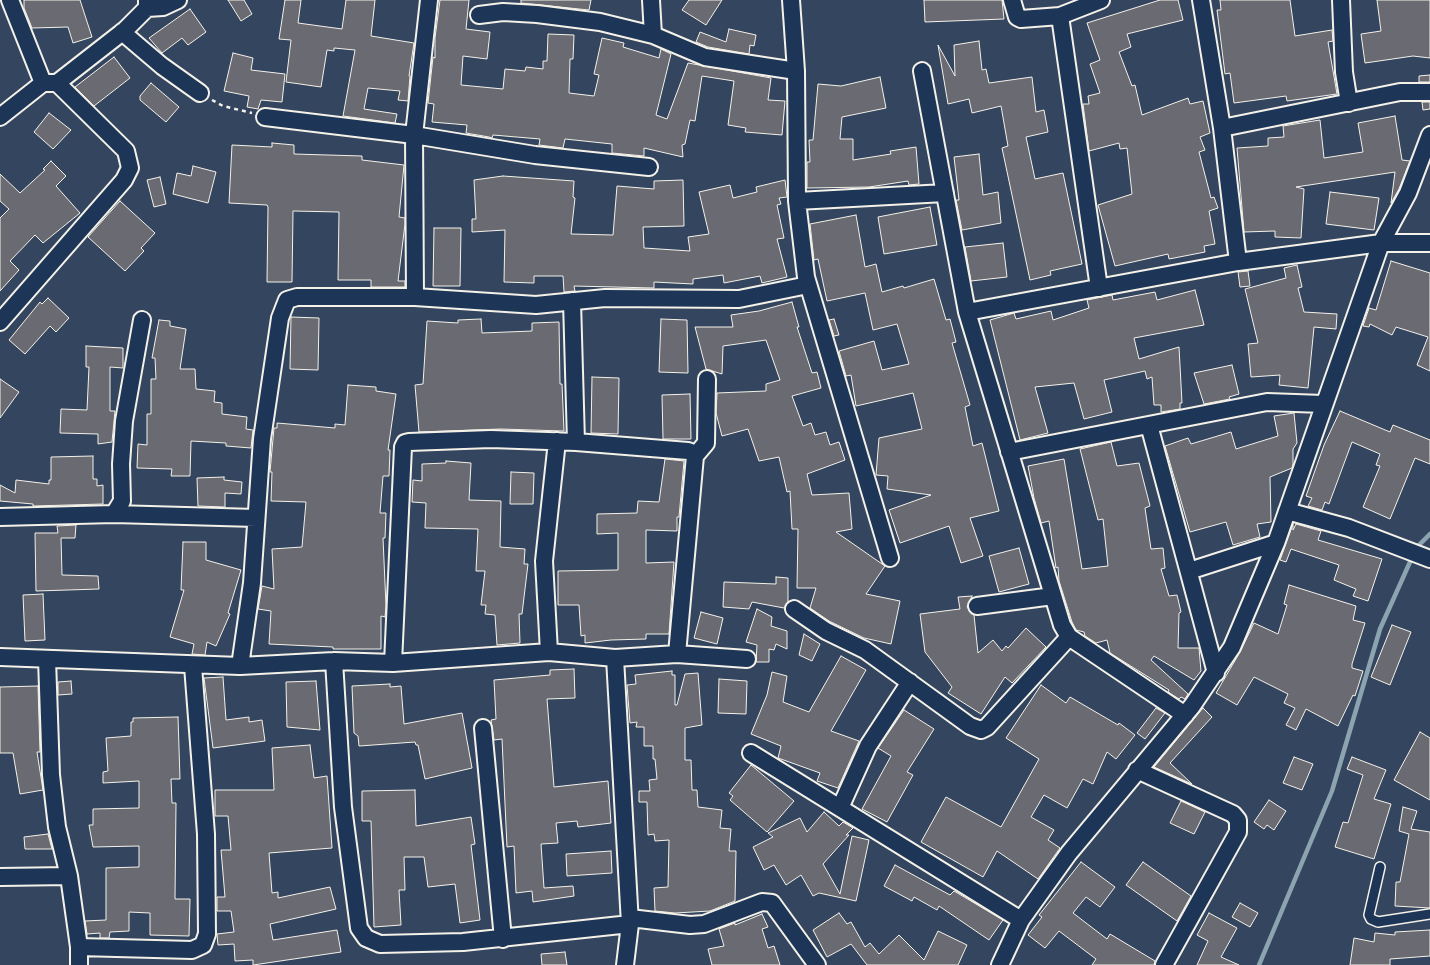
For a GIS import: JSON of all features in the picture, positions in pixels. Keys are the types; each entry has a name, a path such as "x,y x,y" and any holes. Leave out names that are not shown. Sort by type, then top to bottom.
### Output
{"street":[{"path":"0,322 124,180 130,168 126,150 50,83 10,0"},
{"path":"0,117 122,32 147,4 163,7 178,0"},
{"path":"415,297 414,135 429,0"},
{"path":"651,0 653,35"},
{"path":"791,0 796,71 797,201 808,285 890,558"},
{"path":"1012,0 1021,19 1060,16 1102,0"},
{"path":"1201,0 1222,128 1238,262"},
{"path":"1341,0 1344,72 1349,103"},
{"path":"479,15 503,12 538,14 600,22 653,35 705,57 796,71"},
{"path":"1060,16 1099,288"},
{"path":"122,32 162,66 200,93"},
{"path":"922,71 967,312 1062,625 1069,638 1185,714"},
{"path":"1222,128 1400,92 1430,92"},
{"path":"265,117 414,135 535,155 649,167"},
{"path":"1000,965 1021,920 1070,853 1185,714 1216,673 1232,646 1276,543 1323,404 1381,243 1408,193 1430,134"},
{"path":"797,201 945,193"},
{"path":"967,312 1238,262 1381,243 1430,243"},
{"path":"240,666 252,583 262,439 280,318 287,300 297,297 415,297 536,305 605,298 739,299 808,285"},
{"path":"572,301 576,442"},
{"path":"118,508 124,421 142,320"},
{"path":"677,654 695,456 706,443 708,379"},
{"path":"1009,452 1267,402 1323,404"},
{"path":"1149,425 1216,673"},
{"path":"393,662 405,443 491,439 557,441 688,451 695,456"},
{"path":"549,652 544,561 557,441"},
{"path":"0,517 118,508 131,514 256,518"},
{"path":"1287,511 1349,528 1430,559"},
{"path":"1189,571 1276,543"},
{"path":"976,606 1053,596"},
{"path":"794,609 826,631 865,650 970,726 981,730 987,727 1069,638"},
{"path":"0,657 142,661 193,666 240,666 334,661 393,662 549,652 616,658 677,654 747,659"},
{"path":"616,658 630,921 625,965"},
{"path":"47,659 52,775 57,827 69,876 79,947 79,965"},
{"path":"334,661 343,808 359,928 366,938 380,944 503,939 630,921 690,925 704,924 762,902 772,903 817,965"},
{"path":"79,947 192,950 203,945 207,934 206,834 193,666"},
{"path":"840,808 868,746 910,682"},
{"path":"484,728 503,939"},
{"path":"751,752 1021,920"},
{"path":"1137,770 1233,814 1238,820 1238,832 1164,965"},
{"path":"0,877 69,876"}],"lane":[{"path":"1380,867 1369,915 1371,919 1378,922 1430,914"}],"path":[{"path":"200,93 224,106 265,117"}],"building":[{"path":"24,0 80,0 92,37 73,43 68,27 32,28 24,8"},
{"path":"228,0 244,0 252,14 241,21"},
{"path":"285,0 301,0 298,23 342,29 346,0 375,0 371,36 414,43 409,76 408,101 398,100 400,91 368,88 364,109 397,114 395,123 343,116 355,50 334,48 334,51 327,50 321,87 286,82 291,40 279,39"},
{"path":"440,0 469,0 466,29 490,32 487,59 463,56 461,85 503,89 505,69 525,71 526,67 543,69 543,61 547,61 548,34 574,35 573,59 570,59 569,93 594,96 599,75 594,74 602,38 624,43 623,47 659,58 661,49 671,54 656,115 667,119 688,63 771,78 768,100 785,101 782,135 745,132 746,128 728,125 734,81 702,76 695,121 690,120 685,144 682,145 683,157 644,148 644,156 612,153 612,144 565,139 563,148 539,145 540,139 493,135 492,138 466,133 467,125 432,122 434,104 428,103 433,57 435,58 435,38"},
{"path":"521,0 591,0 589,10 521,3"},
{"path":"689,0 722,0 706,25 682,10"},
{"path":"924,0 1002,0 1004,19 925,22"},
{"path":"1160,0 1178,0 1183,20 1127,34 1131,47 1119,52 1132,86 1135,85 1142,115 1188,98 1190,104 1203,101 1210,133 1200,137 1205,150 1199,152 1211,198 1214,197 1218,208 1209,211 1215,244 1204,246 1205,252 1169,259 1168,254 1115,266 1098,205 1132,194 1127,148 1120,149 1119,143 1089,151 1083,104 1089,104 1088,96 1100,93 1090,64 1100,60 1087,23"},
{"path":"1220,0 1290,0 1295,36 1332,30 1333,41 1328,42 1337,94 1287,101 1286,96 1234,103 1230,73 1225,74 1217,10 1221,10"},
{"path":"1377,0 1430,0 1430,58 1413,56 1365,63 1361,34 1381,31"},
{"path":"190,9 206,32 188,45 182,38 162,53 149,38"},
{"path":"729,29 756,35 754,46 750,45 749,54 708,47 696,42 700,32 726,42"},
{"path":"979,41 982,70 986,69 989,83 1032,77 1036,112 1044,110 1048,132 1026,137 1035,179 1063,173 1082,264 1050,271 1051,275 1030,280 1002,148 1008,146 1001,106 972,113 969,99 948,104 938,45 955,76 954,45"},
{"path":"233,53 253,58 251,70 285,74 282,102 261,100 258,109 247,107 249,96 224,91"},
{"path":"114,57 130,78 94,106 75,87"},
{"path":"1430,75 1430,82 1419,82 1419,76"},
{"path":"880,77 886,108 842,117 840,139 853,139 853,160 891,154 890,151 916,147 919,184 909,185 908,181 869,187 807,188 807,162 810,162 809,140 813,140 818,84 841,86"},
{"path":"151,83 179,107 166,122 140,100 140,96"},
{"path":"1422,102 1430,102 1430,109 1423,110"},
{"path":"49,113 71,130 53,149 34,132"},
{"path":"1395,116 1402,160 1410,161 1399,189 1391,203 1395,172 1296,187 1304,189 1301,238 1275,237 1275,231 1244,232 1237,148 1268,146 1268,138 1284,137 1283,126 1320,120 1324,158 1363,152 1358,123"},
{"path":"272,143 294,145 294,154 362,156 362,160 404,165 399,217 405,218 405,224 398,281 405,281 405,287 371,287 371,280 338,280 339,212 293,211 292,282 267,282 268,207 267,205 229,203 232,145 272,147"},
{"path":"979,154 983,195 998,192 1001,223 962,230 956,200 959,200 954,157"},
{"path":"51,161 66,176 56,186 80,213 43,243 35,235 10,261 19,270 0,291 0,218 9,209 0,201 0,174 20,193 45,170 43,169"},
{"path":"193,166 216,172 208,203 173,194 177,173 191,176"},
{"path":"503,176 574,181 573,197 575,198 571,234 613,235 617,186 654,189 654,181 683,180 684,226 643,227 644,248 690,251 688,237 709,234 699,192 730,185 733,198 757,192 756,187 785,180 787,197 779,198 781,204 777,205 784,238 777,239 787,277 762,283 760,276 724,283 723,275 693,279 693,284 654,282 654,288 574,286 575,291 564,292 563,276 534,276 534,283 504,282 505,230 472,232 472,219 476,219 474,180"},
{"path":"160,177 166,204 154,207 147,180"},
{"path":"1330,192 1379,198 1374,230 1326,224"},
{"path":"120,201 155,233 141,248 144,251 125,271 88,237"},
{"path":"930,207 937,245 884,254 878,217"},
{"path":"856,215 865,267 876,264 882,292 934,279 946,320 950,319 956,342 952,343 970,405 965,407 973,446 982,443 999,511 970,518 983,556 961,563 949,526 900,543 889,510 931,495 887,489 888,476 876,475 879,438 922,429 913,393 856,406 851,375 846,376 839,351 874,341 882,370 909,364 897,324 873,330 865,293 827,301 818,259 814,260 810,224"},
{"path":"434,228 461,228 460,286 433,286"},
{"path":"1003,243 1007,277 971,281 965,247"},
{"path":"1391,261 1430,273 1430,371 1417,365 1428,337 1396,327 1392,335 1370,324 1369,327 1363,326 1369,308 1376,310"},
{"path":"1297,265 1302,287 1298,288 1304,312 1337,314 1336,329 1314,327 1308,388 1279,385 1280,375 1251,377 1248,344 1258,343 1245,289 1286,278 1284,268"},
{"path":"1248,271 1250,286 1240,287 1238,272"},
{"path":"1195,290 1204,325 1134,338 1139,359 1179,347 1182,403 1180,403 1180,409 1161,412 1161,405 1154,405 1152,377 1147,379 1145,371 1104,380 1112,412 1084,419 1074,383 1035,387 1048,433 1020,440 990,320 1014,313 1016,319 1051,311 1053,320 1089,308 1087,300 1112,295 1113,300 1155,292 1157,300"},
{"path":"48,298 69,318 56,332 50,326 25,354 9,340 40,302 42,304"},
{"path":"792,302 799,327 797,327 812,373 817,372 821,388 792,396 803,426 811,423 815,435 826,432 830,445 839,442 845,460 807,474 812,495 849,493 852,529 836,532 885,566 866,594 900,601 891,644 864,638 829,621 810,608 816,588 797,588 798,529 792,529 790,491 787,492 779,457 759,461 748,429 722,436 716,413 717,393 766,391 766,384 780,380 766,340 723,346 722,374 706,369 695,327 733,327 731,315 759,311"},
{"path":"291,317 319,318 318,370 290,369"},
{"path":"481,319 482,333 532,331 532,323 559,322 560,384 562,384 564,431 501,429 419,432 415,385 423,384 427,321 458,323 458,320"},
{"path":"661,319 687,320 688,373 659,372"},
{"path":"834,319 839,335 834,336 829,320"},
{"path":"159,320 170,321 170,326 186,329 180,369 195,369 196,389 215,391 214,402 222,403 222,414 247,417 246,429 253,430 251,448 226,446 226,443 191,441 190,476 171,476 172,469 137,468 138,444 147,445 147,414 151,414 151,379 156,379 155,358 152,358"},
{"path":"86,346 123,348 123,368 110,367 110,411 115,411 112,442 98,444 98,434 60,433 61,409 87,410 89,367 86,367"},
{"path":"1232,365 1239,394 1229,397 1230,399 1204,404 1194,373"},
{"path":"592,377 619,378 618,434 591,433"},
{"path":"0,379 19,392 0,418"},
{"path":"348,385 376,387 376,391 396,394 388,450 390,450 389,476 383,476 380,513 386,513 385,538 383,538 386,606 385,617 381,616 381,649 333,649 333,647 269,644 271,611 258,609 262,586 274,589 272,549 302,547 306,502 271,501 272,472 270,472 274,428 277,428 277,423 335,428 335,424 345,425"},
{"path":"690,394 691,439 663,439 662,395"},
{"path":"1340,411 1390,432 1393,425 1430,440 1430,464 1415,458 1390,519 1363,507 1380,466 1376,465 1380,454 1352,442 1329,504 1325,502 1322,510 1308,506 1312,498 1306,496 1324,445"},
{"path":"1294,413 1297,443 1293,449 1292,468 1270,477 1271,522 1257,524 1260,537 1233,545 1226,522 1190,532 1165,446 1188,438 1191,444 1231,432 1236,449 1278,436 1274,416"},
{"path":"1111,442 1117,466 1139,463 1150,506 1145,508 1151,549 1163,548 1165,568 1161,569 1169,596 1177,595 1181,612 1179,613 1178,648 1199,648 1201,671 1194,680 1154,656 1151,660 1188,694 1185,699 1181,697 1179,699 1168,692 1169,690 1110,653 1107,640 1096,643 1085,636 1084,632 1076,630 1059,581 1049,521 1041,523 1028,466 1064,459 1082,569 1108,566 1103,519 1098,520 1080,449"},
{"path":"93,456 93,479 97,479 97,486 103,485 103,504 33,506 33,504 0,501 0,485 15,493 16,480 49,484 49,480 51,480 51,457"},
{"path":"665,459 684,461 677,531 646,530 646,563 674,562 669,634 646,634 646,639 585,643 585,635 581,636 579,605 558,605 558,571 618,570 618,533 597,534 597,514 637,513 638,501 659,502"},
{"path":"446,461 471,463 469,500 501,501 500,547 525,549 524,564 528,564 522,614 519,614 520,643 497,645 495,615 485,614 486,605 481,605 485,571 476,571 478,529 425,528 426,503 412,502 413,480 422,481 422,464 446,463"},
{"path":"511,472 534,473 533,504 510,504"},
{"path":"224,477 224,480 242,482 241,494 225,493 225,507 198,506 197,478"},
{"path":"1293,524 1293,530 1296,524 1321,531 1318,540 1382,559 1368,601 1353,596 1356,589 1334,580 1339,565 1291,549 1286,562 1280,560"},
{"path":"76,525 75,538 61,538 62,575 98,576 99,589 36,591 35,533 58,533 57,526"},
{"path":"183,542 206,542 206,560 241,570 228,613 230,614 216,646 207,642 205,655 192,654 194,644 170,637 184,590 181,590"},
{"path":"1019,548 1029,584 999,592 989,556"},
{"path":"776,577 788,578 788,602 784,608 752,602 749,609 723,607 724,582 776,584"},
{"path":"1289,585 1356,606 1353,620 1365,623 1352,664 1352,668 1363,671 1355,696 1353,695 1338,726 1306,709 1296,730 1286,725 1295,708 1284,703 1288,694 1254,677 1237,705 1216,693 1240,652 1254,623 1278,634 1287,605 1284,604"},
{"path":"43,594 45,640 25,641 23,595"},
{"path":"972,596 967,607 974,615 978,653 993,640 1002,651 1006,646 1008,648 1026,628 1046,647 1012,683 1005,677 981,714 948,693 952,687 925,652 920,614 960,609 958,597"},
{"path":"757,609 772,617 771,626 787,631 787,649 776,644 774,650 769,649 769,662 756,662 757,645 746,642"},
{"path":"701,612 723,618 717,644 694,638"},
{"path":"1392,625 1411,632 1390,685 1371,677"},
{"path":"804,634 820,644 812,661 799,655"},
{"path":"841,656 866,670 831,731 859,741 838,788 817,781 820,773 778,758 781,746 751,734 767,695 772,672 787,676 783,702 809,712"},
{"path":"574,669 575,698 547,699 554,787 608,781 611,823 578,827 577,821 556,823 558,843 541,844 544,888 573,886 574,896 533,902 532,891 516,893 514,846 507,847 502,739 494,740 491,720 496,719 494,680 550,675 550,670"},
{"path":"672,671 672,675 675,675 675,705 677,705 685,674 698,673 702,725 685,728 685,760 691,760 692,790 697,790 698,807 722,810 720,828 731,829 729,851 736,851 735,901 710,911 675,913 655,911 654,888 668,887 669,840 655,841 654,834 648,835 647,802 639,802 639,791 650,791 649,780 657,779 655,759 653,759 653,746 644,746 644,727 636,727 637,722 630,723 627,685 636,684 635,675"},
{"path":"223,677 226,720 249,717 249,722 262,720 265,741 213,748 204,678"},
{"path":"719,679 747,681 746,714 718,713"},
{"path":"71,681 72,694 58,695 58,682"},
{"path":"316,681 320,730 287,727 286,682"},
{"path":"390,684 390,687 401,686 404,724 462,713 472,768 425,779 418,745 415,742 359,746 358,736 354,733 352,686"},
{"path":"1041,685 1066,703 1070,697 1118,725 1119,723 1135,735 1116,759 1107,752 1093,784 1083,779 1067,808 1044,795 1031,817 1054,830 1048,840 1060,848 1038,879 997,851 983,877 921,842 946,797 1001,827 1039,759 1006,738"},
{"path":"38,686 40,752 37,752 43,790 20,794 13,753 0,753 0,687"},
{"path":"1156,708 1165,713 1145,739 1137,733"},
{"path":"1203,708 1212,717 1170,763 1192,784 1154,767"},
{"path":"904,710 934,729 907,772 913,775 887,822 862,809 891,756 878,748"},
{"path":"178,717 180,779 171,779 172,803 176,803 175,899 190,899 189,936 150,935 150,913 129,912 129,931 110,932 109,938 100,938 100,933 87,934 85,921 106,920 106,868 139,867 139,846 93,847 89,825 93,825 93,809 139,808 139,781 103,783 103,772 108,771 106,738 131,736 131,722 133,722 133,718"},
{"path":"1420,732 1430,738 1430,800 1394,780"},
{"path":"310,745 314,778 327,776 332,848 269,853 272,893 278,892 278,898 330,887 336,909 270,924 273,940 337,930 341,952 253,965 253,960 235,961 234,944 218,945 217,934 234,932 231,911 217,911 217,897 225,897 221,850 231,850 228,816 215,816 215,790 274,790 272,748"},
{"path":"1294,757 1313,764 1302,790 1283,783"},
{"path":"1352,757 1386,770 1374,799 1391,804 1374,859 1335,847 1343,822 1348,823 1363,775 1347,769"},
{"path":"751,765 794,801 767,832 730,800 733,796 729,793"},
{"path":"415,790 416,826 471,817 475,844 471,845 480,920 460,923 455,884 428,887 424,857 404,857 405,890 399,890 401,925 374,927 371,821 362,821 362,791"},
{"path":"1269,800 1286,811 1274,830 1267,825 1264,829 1254,822"},
{"path":"1181,801 1205,812 1194,834 1170,823"},
{"path":"1403,807 1417,811 1411,829 1430,832 1430,908 1395,906 1396,882 1400,882 1409,834 1399,831"},
{"path":"824,812 839,826 843,822 853,828 823,864 840,894 852,836 869,840 856,901 819,893 813,896 801,875 786,885 774,865 764,870 753,847 773,837 768,833 800,818 807,832"},
{"path":"48,834 52,849 25,849 24,837"},
{"path":"611,851 612,873 567,876 566,854"},
{"path":"1081,862 1115,887 1100,907 1086,897 1073,913 1107,939 1110,934 1155,961 1154,965 1092,965 1096,959 1059,931 1045,948 1028,935 1042,917 1039,915"},
{"path":"1143,862 1191,896 1177,921 1126,885"},
{"path":"895,865 950,895 954,891 1003,920 989,940 939,906 937,910 914,897 912,901 884,886"},
{"path":"1240,903 1258,913 1250,927 1232,917"},
{"path":"839,913 847,924 851,922 865,947 870,943 879,954 899,935 924,960 938,931 967,945 958,965 867,965 851,944 827,957 813,930"},
{"path":"1209,913 1237,928 1221,957 1239,965 1197,965 1208,941 1197,935"},
{"path":"762,914 768,927 762,929 768,948 774,946 780,965 712,965 708,949 724,946 719,929"},
{"path":"1430,930 1430,956 1390,959 1390,965 1350,965 1354,938 1374,942 1375,933 1395,935 1395,932"},
{"path":"565,952 567,965 542,965 541,954"}],"waterway":[{"path":"1417,547 1430,534"},
{"path":"1259,965 1332,791 1380,629 1410,562"}]}
